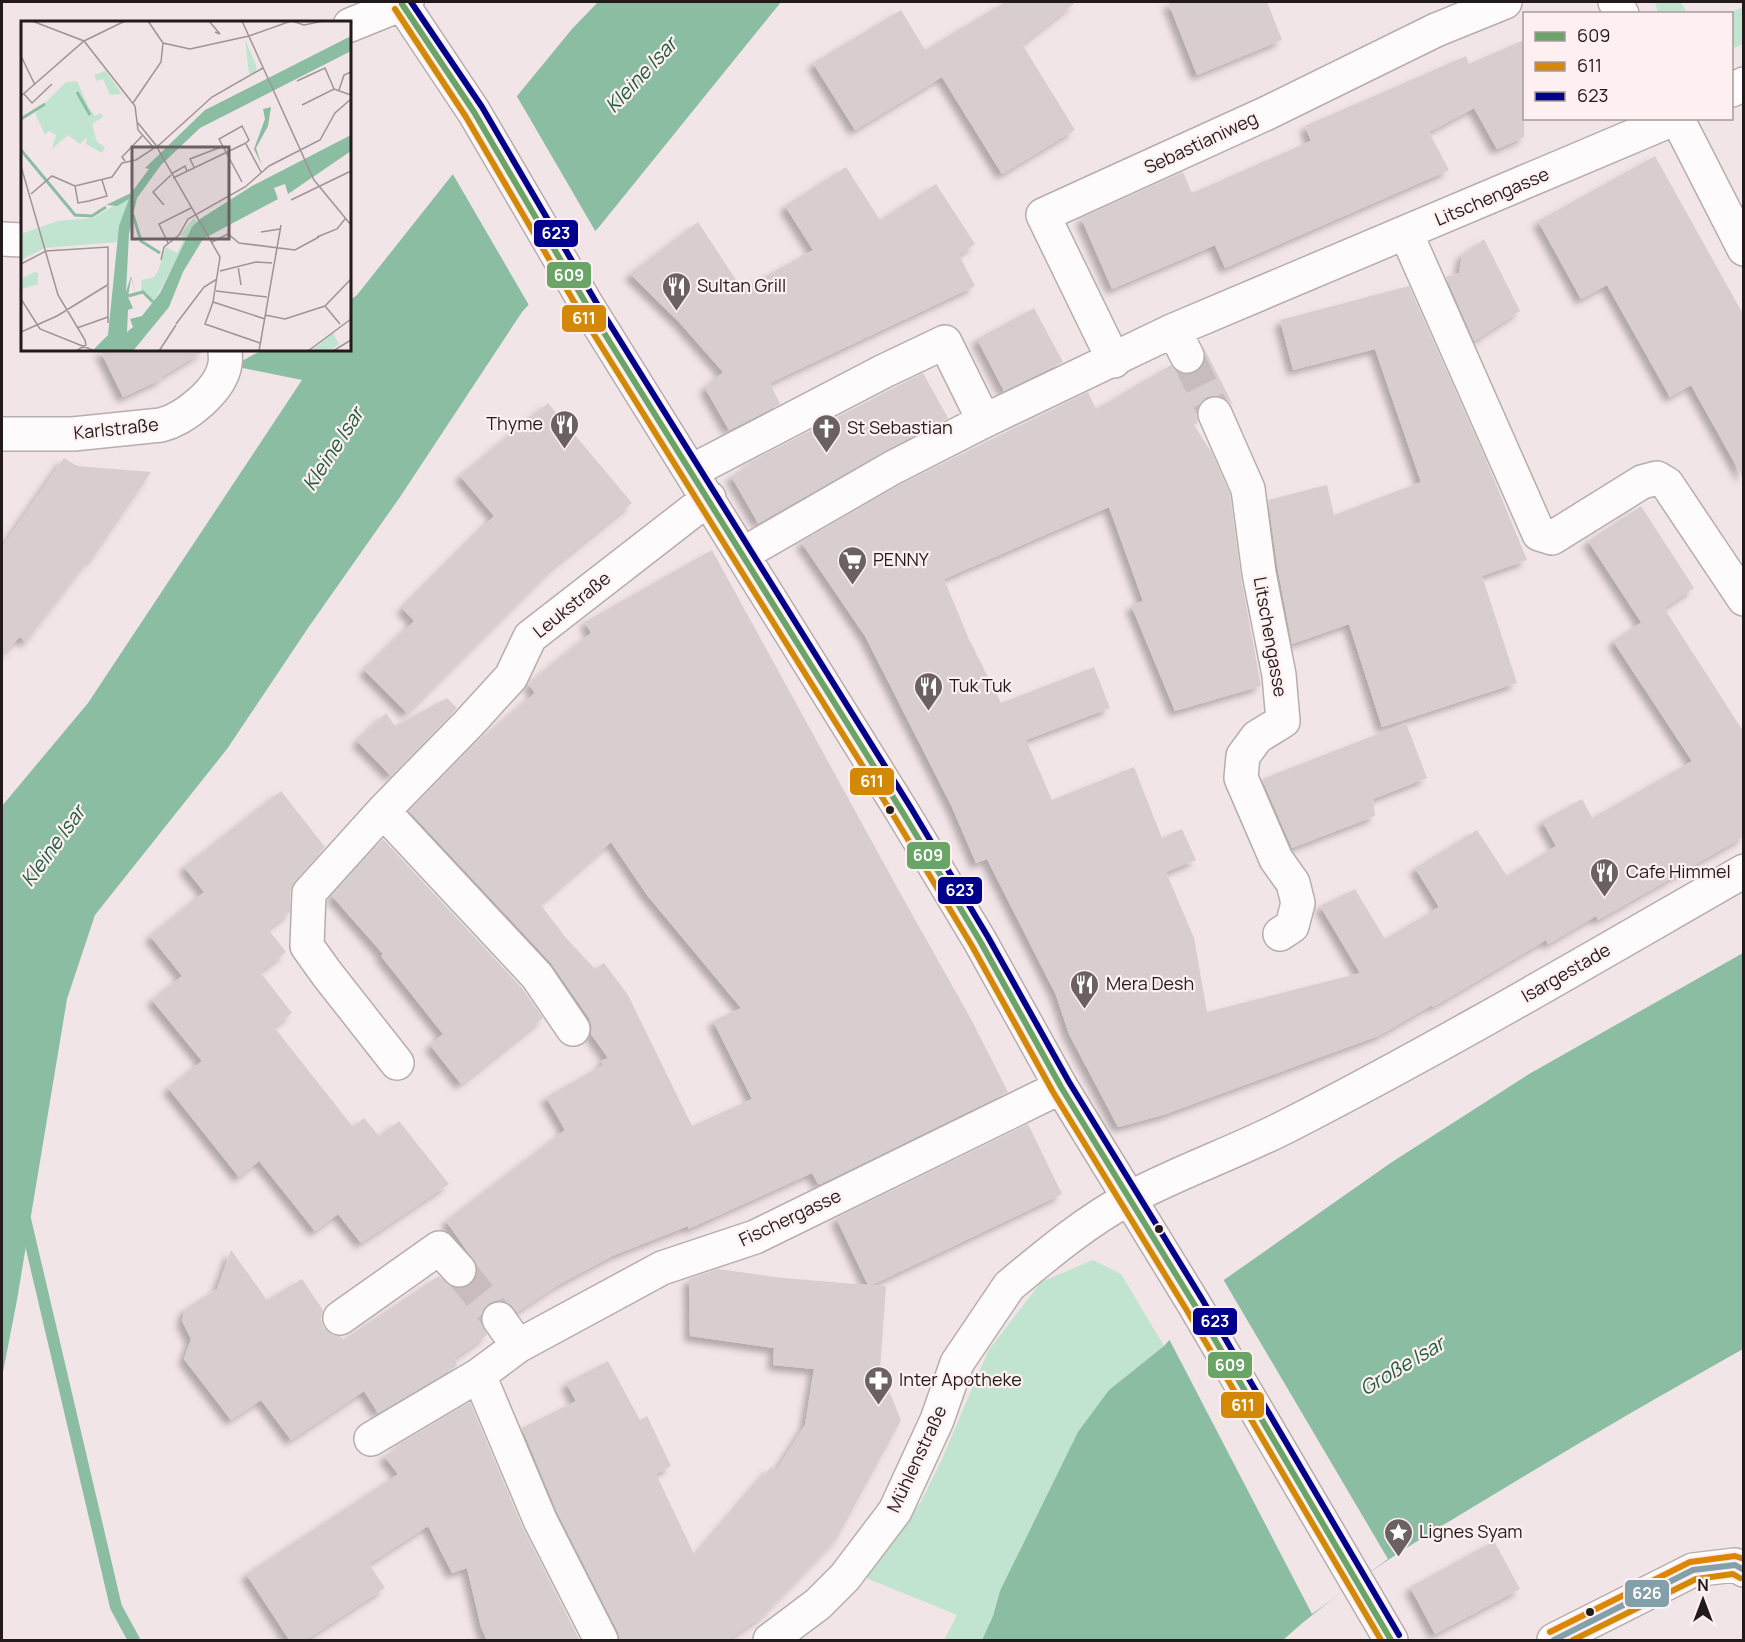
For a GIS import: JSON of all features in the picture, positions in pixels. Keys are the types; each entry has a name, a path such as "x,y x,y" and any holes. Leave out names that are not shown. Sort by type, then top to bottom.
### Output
{"street":[{"path":"351,25 397,2 474,112 584,299 867,754 974,932 1061,1087 1194,1304 1391,1641"},
{"name":"Sebastianiweg","path":"1113,361 1043,215 1265,114 1436,30 1505,2"},
{"name":"Litschengasse","path":"743,554 892,468 984,421 1113,361 1180,343 1406,233 1672,120"},
{"path":"1678,120 1743,249"},
{"path":"1406,233 1539,534 1552,538 1642,482 1657,478 1667,484 1743,599"},
{"path":"2,238 21,240"},
{"path":"700,485 884,371 945,342 984,421"},
{"path":"210,351 213,358 213,390"},
{"name":"Karlstraße","path":"2,434 73,434 174,422 213,390 225,366 225,351"},
{"name":"Litschengasse","path":"1215,414 1248,489 1259,573 1279,675 1283,721 1257,737 1243,756 1241,778 1276,859 1293,883 1296,893 1298,903 1292,926 1280,934"},
{"name":"Leukstraße","path":"397,1063 307,946 309,893 383,811 511,677 530,637 700,485"},
{"path":"1254,537 1276,562 1297,662"},
{"path":"383,811 537,976 573,1029"},
{"name":"Isargestade","path":"1129,1198 1289,1125 1449,1040 1743,871"},
{"name":"Fischergasse","path":"371,1439 479,1375 518,1346 662,1268 755,1237 1061,1087"},
{"name":"Mühlenstraße","path":"770,1641 818,1604 846,1577 895,1511 937,1420 957,1363 1009,1286 1077,1233 1129,1198"},
{"path":"340,1318 439,1248 459,1270"},
{"path":"499,1319 518,1346"},
{"path":"479,1375 549,1538 601,1641"},
{"path":"1554,1641 1693,1570 1735,1565 1743,1570"}],"shaded area":[{"path":"1655,2 1681,2 1686,12 1658,12"},
{"path":"1743,7 1743,44 1733,49 1733,12"},
{"path":"1093,1260 1121,1274 1164,1346 1109,1390 1000,1591 993,1616 982,1640 944,1640 957,1615 854,1573 921,1502 988,1351 1041,1282"}],"water":[{"name":"Kleine Isar","path":"598,2 781,2 599,227 522,312 400,497 227,749 95,915 67,999 2,1377 2,806 88,703 302,380 233,366 260,351 351,351 351,299 357,295 572,29"},
{"name":"Große Isar","path":"1743,953 1743,1349 1583,1441 1408,1547 1331,1600 1283,1640 982,1640 993,1616 1000,1591 1078,1432 1109,1390 1164,1346 1221,1282 1392,1162 1529,1074"}],"pier":[{"path":"515,93 597,234 530,307 451,171"},
{"path":"1223,1279 1388,1559 1312,1614 1168,1337 1207,1292"}],"building":[{"path":"1005,2 1076,2 1022,44 1075,130 1002,174 942,77 855,130 813,63 901,10 925,50"},
{"path":"1168,2 1267,2 1282,40 1197,75"},
{"path":"1523,40 1524,137 1497,149 1474,108 1429,132 1449,170 1225,268 1215,245 1112,289 1081,218 1183,172 1192,193 1311,141 1305,126 1466,56 1469,64"},
{"path":"1655,156 1743,314 1743,478 1691,385 1670,397 1607,285 1581,299 1538,221"},
{"path":"846,167 880,220 936,184 975,244 959,255 975,286 770,383 780,404 729,430 705,388 723,372 679,322 630,274 698,222 742,289 813,250 785,206"},
{"path":"1484,239 1520,311 1474,341 1446,277 1459,273 1462,255"},
{"path":"1409,286 1486,460 1527,560 1482,576 1517,683 1382,727 1349,624 1292,644 1268,500 1327,485 1334,515 1421,482 1375,349 1293,370 1280,320"},
{"path":"1034,308 1063,362 1004,391 977,339"},
{"path":"1203,346 1233,405 1218,396 1207,397 1200,403 1196,413 1198,423 1194,425 1212,453 1230,494 1241,577 1261,686 1175,711 1131,605 1143,601 1109,507 944,579 968,637 1001,703 1094,667 1110,708 1026,740 1052,800 1134,767 1162,838 1182,829 1196,860 1166,872 1194,938 1207,1012 1360,973 1320,906 1355,889 1385,939 1439,907 1415,868 1477,830 1507,876 1556,846 1542,821 1582,799 1592,818 1692,761 1613,641 1648,618 1641,622 1588,541 1641,506 1694,588 1664,608 1743,731 1743,837 1598,920 1596,916 1548,944 1546,940 1433,1007 1432,1005 1378,1036 1163,1115 1118,1127 1069,1034 1056,995 987,859 976,863 952,807 865,636 801,542 901,484 1088,392 1096,409 1171,365 1177,372 1185,375 1195,373 1202,367 1206,358"},
{"path":"100,351 204,351 161,377 162,379 123,397"},
{"name":"St Sebastian","path":"923,373 948,418 758,523 731,476 750,465 748,463"},
{"path":"548,403 632,503 554,566 407,713 364,670 414,621 402,608 494,516 460,476"},
{"path":"64,458 77,466 151,472 92,559 90,558 26,642 20,637 2,655 2,547"},
{"path":"712,550 971,1019 1008,1092 820,1184 812,1173 688,1229 688,1226 612,1256 558,1285 517,1312 506,1302 498,1300 489,1303 482,1311 480,1320 487,1335 455,1358 457,1366 378,1413 364,1391 291,1440 261,1400 231,1420 184,1359 191,1339 182,1321 185,1309 217,1289 231,1250 267,1300 302,1279 323,1310 321,1319 324,1328 343,1340 439,1276 453,1288 464,1288 471,1284 477,1276 477,1265 446,1221 565,1130 546,1097 603,1065 601,1061 608,1058 591,1034 592,1027 589,1018 551,963 409,811 484,735 535,693 528,684 591,633 585,622","holes":["611,842 647,895 741,1008 713,1021 752,1099 692,1126 628,995 604,963 595,969 567,939 540,904"]},
{"path":"447,698 457,708 391,776 357,741 386,713 395,726"},
{"path":"1406,723 1427,778 1373,799 1375,816 1292,848 1262,779"},
{"path":"281,791 325,847 295,881 290,892 290,912 268,929 286,952 260,972 292,1013 274,1027 353,1127 364,1118 379,1136 399,1121 449,1184 361,1243 338,1214 315,1231 259,1161 239,1177 168,1088 202,1061 152,1000 182,976 150,936 204,892 184,867"},
{"path":"383,839 522,988 543,1018 461,1084 430,1045 443,1034 381,956 383,954 332,896"},
{"path":"1028,1124 1062,1194 872,1285 886,1286 880,1369 901,1420 837,1538 762,1616 726,1641 620,1641 618,1632 557,1512 522,1428 576,1401 566,1383 608,1361 640,1420 647,1416 671,1466 656,1474 695,1556 771,1467 776,1471 805,1425 814,1369 773,1365 774,1348 690,1336 689,1279 718,1269 783,1278 868,1285 836,1218"},
{"path":"470,1402 523,1528 580,1641 487,1641 481,1627 467,1568 452,1573 428,1526 369,1564 385,1588 304,1641 290,1641 246,1574 398,1474 384,1456 399,1447 398,1445"},
{"path":"1494,1541 1520,1589 1435,1634 1410,1587"}],"waterway":[{"path":"25,1219 116,1607 134,1640"}],"tunnel":[{"path":"1187,356 1215,414"},
{"path":"459,1270 499,1319"}],"transit line":[{"name":"623","path":"411,2 482,107 596,302 911,808 988,937 1069,1082 1202,1299 1399,1635"},
{"name":"609","path":"402,4 474,112 588,307 903,813 980,941 1061,1087 1194,1304 1391,1640"},
{"name":"611","path":"395,9 466,117 580,312 895,818 972,946 1053,1092 1186,1309 1381,1640"},
{"path":"1550,1632 1690,1562 1735,1556 1744,1559"},
{"name":"626","path":"1554,1640 1693,1570 1735,1565 1744,1570"},
{"name":"611","path":"1573,1640 1696,1579 1733,1574 1740,1578"}],"place":[{"name":"Sultan Grill","path":"676,312"},
{"name":"Thyme","path":"564,450"},
{"name":"St Sebastian","path":"826,454"},
{"name":"PENNY","path":"852,586"},
{"name":"Tuk Tuk","path":"928,712"},
{"name":"Cafe Himmel","path":"1605,898"},
{"name":"Mera Desh","path":"1085,1010"},
{"name":"Inter Apotheke","path":"878,1406"},
{"name":"Lignes Syam","path":"1398,1558"}]}
